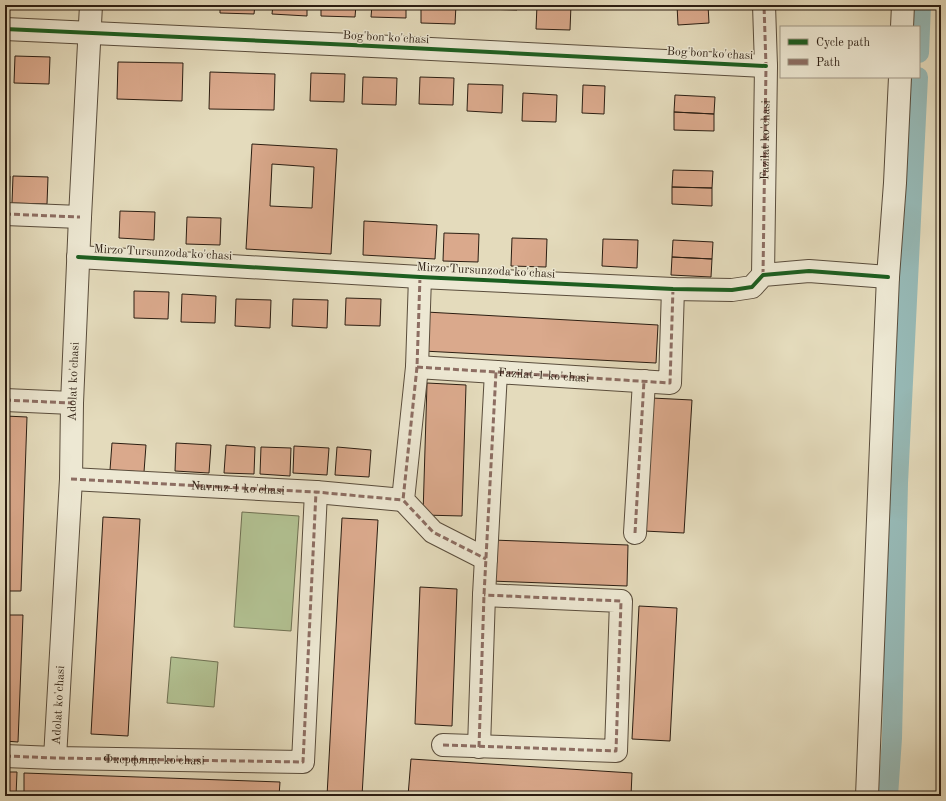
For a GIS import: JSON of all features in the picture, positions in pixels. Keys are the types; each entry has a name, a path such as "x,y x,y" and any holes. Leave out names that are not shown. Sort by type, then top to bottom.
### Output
{"street":[{"name":"Adolat ko'chasi","path":"55,758 71,479 72,403 78,257 91,5"},
{"name":"Fazilat ko'chasi","path":"763,275 766,66 764,5"},
{"path":"902,26 903,5"},
{"name":"Bog'bon ko'chasi","path":"5,29 89,34 344,44 766,66"},
{"path":"867,796 888,277 895,183 900,78"},
{"path":"5,214 80,217"},
{"name":"Mirzo Tursunzoda ko'chasi","path":"78,257 420,277 673,289 732,290 752,287 763,275"},
{"path":"763,275 809,271 888,277"},
{"path":"420,277 417,367 403,500 432,532 486,559"},
{"name":"Fazilat-1 ko'chasi","path":"417,367 670,383 673,289"},
{"path":"479,747 484,594 496,372"},
{"path":"635,533 644,381"},
{"path":"5,400 72,403"},
{"name":"Navruz-1 ko'chasi","path":"71,479 316,492 403,500"},
{"name":"Фксрфящк ko'chasi","path":"5,756 303,762 316,492"},
{"path":"443,745 616,751 621,601 484,594"}],"green space":[{"path":"242,512 299,516 291,631 234,627"},
{"path":"171,657 218,662 214,707 167,703"}],"building":[{"path":"119,5 154,5 153,8 119,7"},
{"path":"164,5 198,5 198,7"},
{"path":"220,5 255,5 254,14 220,13"},
{"path":"273,5 307,5 307,16 272,14"},
{"path":"321,5 356,5 355,17 321,16"},
{"path":"372,5 406,5 406,18 371,17"},
{"path":"421,5 456,5 455,24 421,23"},
{"path":"483,5 517,5 517,10 483,9"},
{"path":"537,5 571,5 570,30 536,29"},
{"path":"677,5 708,5 709,23 678,25"},
{"path":"15,56 50,57 49,84 14,83"},
{"path":"118,62 183,63 182,101 117,99"},
{"path":"210,72 275,74 274,110 209,109"},
{"path":"311,73 345,74 344,102 310,101"},
{"path":"363,77 397,78 396,105 362,104"},
{"path":"420,77 454,78 453,105 419,104"},
{"path":"468,84 503,85 502,113 467,111"},
{"path":"583,85 605,86 604,114 582,113"},
{"path":"523,93 557,95 556,122 522,121"},
{"path":"675,95 715,97 714,114 674,112"},
{"path":"674,112 714,114 714,131 674,130"},
{"path":"252,144 337,149 331,254 246,249","holes":["272,164 314,167 312,208 270,206"]},
{"path":"673,170 713,171 712,188 672,187"},
{"path":"5,176 10,176 9,203 5,203"},
{"path":"13,176 48,177 47,204 12,203"},
{"path":"672,187 712,188 712,206 672,204"},
{"path":"120,211 155,212 154,240 119,238"},
{"path":"187,217 221,218 220,245 186,244"},
{"path":"364,221 437,225 435,259 363,255"},
{"path":"444,233 479,234 478,262 443,261"},
{"path":"512,238 547,239 546,267 511,266"},
{"path":"603,239 638,240 637,268 602,266"},
{"path":"673,240 713,242 712,259 672,257"},
{"path":"672,257 712,259 711,277 671,275"},
{"path":"134,291 169,292 168,319 134,318"},
{"path":"182,294 216,296 215,323 181,322"},
{"path":"346,298 381,299 380,326 345,325"},
{"path":"236,299 271,300 270,328 235,326"},
{"path":"293,299 328,300 327,328 292,326"},
{"path":"426,312 658,325 656,363 423,351"},
{"path":"427,383 466,385 462,516 423,515"},
{"path":"652,398 692,400 684,533 644,531"},
{"path":"5,416 27,417 21,591 5,591"},
{"path":"112,443 146,445 144,472 110,470"},
{"path":"176,443 211,445 209,473 175,471"},
{"path":"226,445 255,447 254,474 224,473"},
{"path":"294,446 329,448 327,475 293,473"},
{"path":"261,447 291,448 290,476 260,474"},
{"path":"337,447 371,450 369,477 335,475"},
{"path":"103,517 140,519 128,736 91,734"},
{"path":"342,518 378,520 362,796 327,796"},
{"path":"492,540 628,545 627,586 490,581"},
{"path":"420,587 457,589 452,726 415,724"},
{"path":"639,606 677,608 670,741 632,739"},
{"path":"5,615 23,615 18,742 5,741"},
{"path":"411,759 632,773 631,796 408,796"},
{"path":"5,772 17,772 16,796 5,796"},
{"path":"24,773 280,782 279,796 24,796"}],"waterway":[{"path":"920,29 921,5"},
{"path":"888,796 892,738 898,483 918,78"}],"marked path":[{"path":"763,275 766,66 764,5"},
{"path":"5,214 80,217"},
{"path":"420,277 417,367 403,500 433,532 486,559"},
{"path":"417,367 670,383 673,289"},
{"path":"479,747 484,595 496,372"},
{"path":"635,533 644,381"},
{"path":"5,400 72,403"},
{"path":"71,479 316,492 403,500"},
{"path":"5,756 303,762 316,492"},
{"path":"443,745 616,751 621,601 484,595"}],"cycle path":[{"path":"5,29 766,66"},
{"path":"78,257 420,277 673,289 732,290 752,287 763,275 809,271 888,277"}]}
